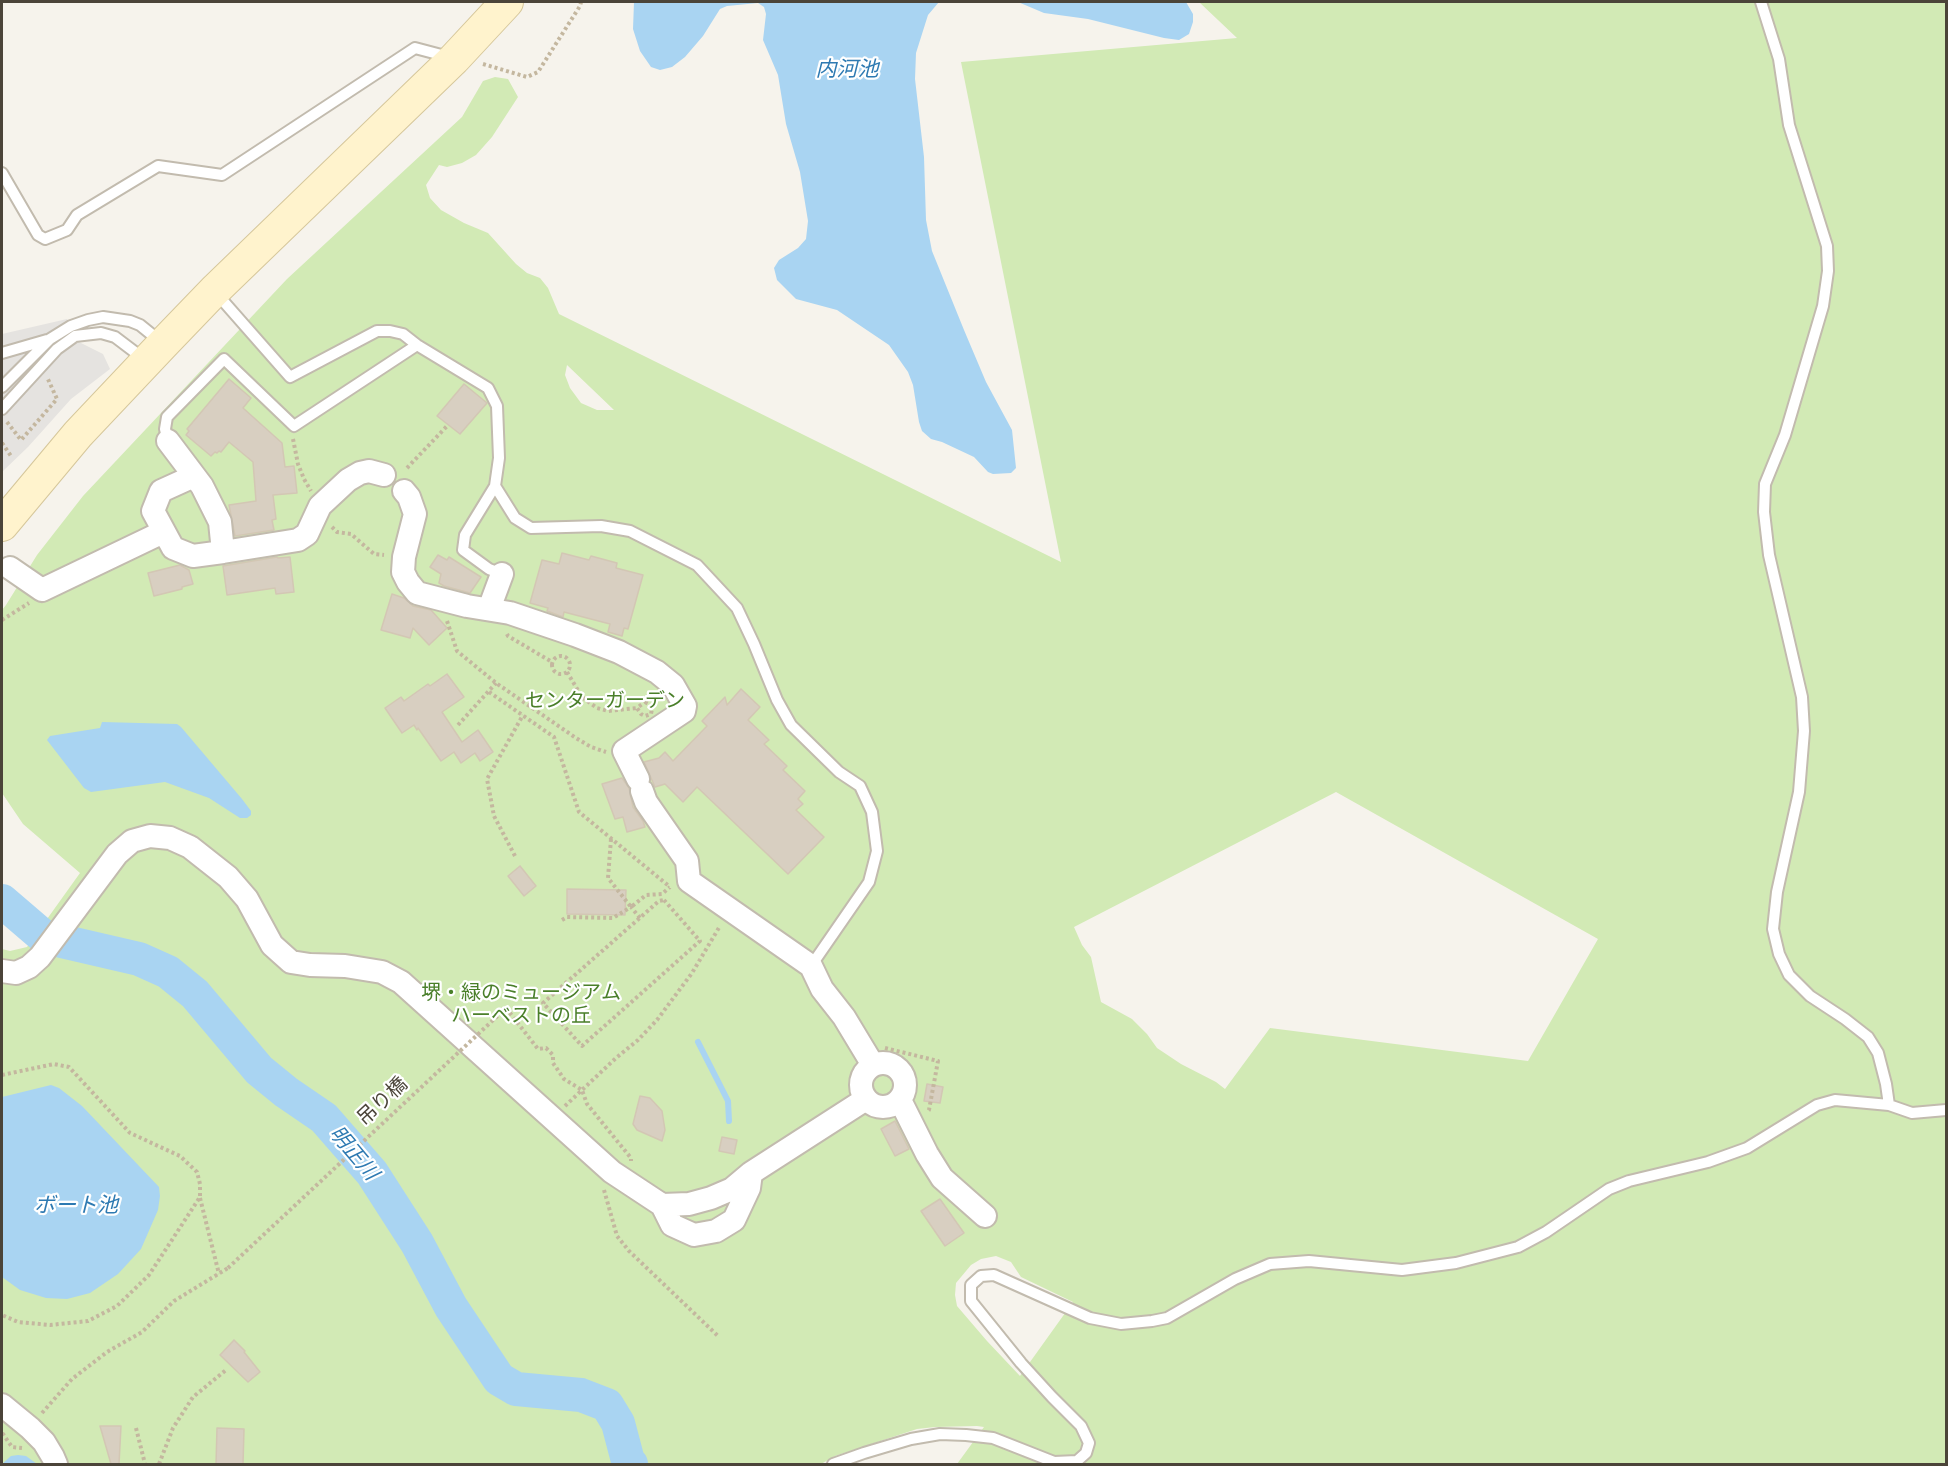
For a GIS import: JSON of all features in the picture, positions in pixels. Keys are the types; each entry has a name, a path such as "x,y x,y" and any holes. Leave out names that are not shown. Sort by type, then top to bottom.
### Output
{"street":[{"path":"2,525 78,434 214,291 454,59 507,2"},
{"path":"168,441 202,486 220,522 223,552"},
{"path":"194,476 161,491 153,511 173,549 193,556 298,540 307,534 319,509 334,491 360,473 369,471 384,475"},
{"path":"404,491 409,497 415,514 404,557 403,572 417,593 467,606 500,611 620,652 657,672 674,685 685,706 684,711 624,751 646,802 687,861 679,884 730,909 811,966 822,989 844,1017 873,1065"},
{"path":"10,568 42,590 163,532"},
{"path":"500,611 502,574"},
{"path":"2,971 16,973 29,967 40,957 117,854 132,841 150,836 170,838 190,847 228,877 247,900 272,945 291,962 345,966 382,972 401,982 612,1172 662,1205 672,1225 694,1235 716,1231 734,1220 749,1188 751,1173"},
{"path":"889,1063 901,1071 906,1086 900,1100 894,1104 879,1107 866,1099 861,1087 862,1080 864,1074 873,1065 889,1063"},
{"path":"662,1205 689,1204 732,1189 751,1173 866,1099"},
{"path":"900,1100 927,1154 942,1178 985,1216"},
{"path":"2,1405 44,1442 56,1464"}],"lane":[{"path":"1761,2 1779,59 1789,125 1827,246 1828,271 1823,306 1785,435 1765,484 1764,512 1769,555 1802,697 1804,731 1799,792 1777,892 1773,929 1779,954 1789,975 1810,996 1868,1036 1878,1053 1889,1105"},
{"path":"2,173 38,235 45,239 68,230 77,215 158,165 222,175 415,48 454,59"},
{"path":"214,291 291,377 377,331 390,331 403,334 488,388 498,406 499,458 495,486 465,535 463,550 489,569 502,574"},
{"path":"2,387 50,339 71,326 88,320 103,317 118,318 140,325 155,353"},
{"path":"2,409 57,349 75,336 101,333 155,353"},
{"path":"2,353 50,339"},
{"path":"168,441 165,429 167,417 224,359 294,426 417,345"},
{"path":"495,486 515,518 531,528 601,526 630,531 697,565 737,608 777,700 791,724 839,772 860,786 872,812 877,851 869,882 811,966"},
{"path":"833,1464 911,1439 940,1434 993,1438 1054,1462 1077,1461 1086,1453 1089,1443 1081,1426 1021,1363 971,1302 971,1285 981,1276 994,1275 1090,1318 1121,1324 1152,1321 1167,1318 1243,1275 1270,1264 1309,1261 1402,1270 1456,1263 1510,1249 1528,1243 1609,1189 1629,1180 1708,1162 1747,1148 1817,1105 1835,1100 1889,1105 1912,1113 1947,1110"}],"path":[{"path":"454,59 472,61 527,77 538,72 581,2"},
{"path":"2,414 21,440 57,399 42,366"},
{"path":"407,468 448,425"},
{"path":"294,426 293,439 298,464 304,479 319,509 337,532 351,534 374,554 404,557"},
{"path":"2,443 11,456"},
{"path":"2,620 34,600 42,590"},
{"path":"439,599 457,651 496,683 591,747 607,752 624,751"},
{"path":"500,611 508,636 552,662"},
{"path":"559,656 567,658 570,664 567,672 562,675 556,673 552,668 552,662 559,656"},
{"path":"567,672 582,697 597,708 608,711 637,708"},
{"path":"458,725 496,683"},
{"path":"489,692 554,737 579,812 611,839 679,884 662,894 646,895 613,918 567,917 562,920"},
{"path":"515,856 494,816 487,779 522,715"},
{"path":"611,839 608,878 640,918"},
{"path":"664,900 700,941 582,1046 543,1003 640,918 659,901 664,900"},
{"path":"624,1180 630,1168 631,1158 587,1104 582,1090 657,1020 692,973 730,909"},
{"name":"吊り橋","path":"30,1428 72,1379 107,1352 142,1332 174,1301 228,1268 506,1008 538,1048 546,1048 552,1055 553,1063 564,1079 582,1090"},
{"path":"859,1041 938,1061 929,1110 912,1124"},
{"path":"2,1075 54,1064 69,1067 130,1133 180,1156 196,1172 200,1184 200,1197 219,1274"},
{"path":"595,1157 617,1236 629,1251 718,1336"},
{"path":"2,1315 18,1322 50,1325 88,1321 117,1306 148,1275 200,1197"},
{"path":"159,1464 173,1428 193,1397 226,1370"},
{"path":"136,1428 145,1464"},
{"path":"2,1444 7,1440"}],"green space":[{"path":"1199,2 1946,2 1946,1464 957,1464 984,1427 977,1426 917,1429 835,1456 821,1464 2,1464 2,949 10,951 27,947 80,873 23,824 2,793 2,610 37,555 83,496 287,279 462,117 483,81 495,77 508,79 518,97 492,137 476,155 462,163 447,167 439,165 426,185 430,198 441,210 488,233 516,264 527,273 540,278 548,288 559,314 1061,562 961,62 1237,38","holes":["567,365 614,410 597,410 581,403 570,388 565,375","1336,792 1598,939 1528,1061 1270,1028 1225,1089 1157,1048 1132,1019 1101,1002 1091,957 1082,945 1074,927","996,1256 1011,1262 1021,1277 1073,1302 1020,1376 957,1306 956,1283 971,1265 981,1259"]}],"shaded area":[{"path":"67,319 79,342 103,354 110,369 71,399 2,472 2,334"}],"water":[{"name":"内河池","path":"634,2 939,2 928,15 916,53 915,79 924,157 926,220 932,251 964,330 986,382 1012,430 1016,468 1011,473 988,472 974,457 931,439 922,431 913,385 908,372 889,345 837,310 796,299 777,280 774,268 779,260 798,248 806,239 808,221 800,172 786,124 778,75 763,40 766,14 764,7 758,3 727,6 720,9 703,36 685,57 672,67 660,70 651,67 640,51 633,29"},
{"path":"1018,2 1186,2 1193,14 1193,22 1189,34 1179,40 1088,19 1044,13"},
{"path":"102,722 177,724 242,799 251,811 251,815 247,818 240,818 209,798 165,782 91,792 84,788 47,740 50,736 100,728"},
{"name":"ボート池","path":"51,1085 59,1088 82,1106 159,1187 160,1196 158,1210 141,1249 118,1274 90,1293 67,1299 46,1298 20,1290 2,1277 2,1097"},
{"path":"11,1456 26,1456 37,1464 2,1464"}],"building":[{"path":"229,379 251,398 243,408 282,443 285,467 294,466 297,493 273,495 276,519 272,520 274,530 235,536 229,505 256,501 253,462 229,442 221,452 215,452 211,456 186,435 189,431 187,429"},
{"path":"464,384 487,403 460,434 437,416"},
{"path":"562,553 589,560 591,556 617,563 616,568 643,575 628,629 624,628 622,636 608,632 610,624 564,612 563,617 547,611 548,608 530,603 542,560 559,564"},
{"path":"438,555 447,560 449,557 481,577 470,593 439,583 441,574 430,567"},
{"path":"290,557 294,592 276,594 275,588 227,595 223,566"},
{"path":"180,565 189,570 193,584 154,596 148,573"},
{"path":"392,594 404,598 413,606 431,610 447,628 429,645 413,628 410,638 381,630"},
{"path":"447,674 464,697 442,712 462,742 478,730 493,752 480,761 475,753 461,763 454,752 441,761 418,728 417,730 414,725 402,733 385,708 401,697 404,701"},
{"path":"741,689 760,707 748,720 769,740 764,744 787,766 783,770 805,791 798,799 803,804 796,810 824,837 788,874 697,787 683,802 665,784 655,787 644,762 659,758 665,752 673,761 707,726 702,721 725,697 727,705"},
{"path":"622,778 629,788 633,807 645,827 627,832 623,817 615,819 602,784"},
{"path":"520,866 536,886 524,896 508,876"},
{"path":"567,889 626,890 625,915 567,914"},
{"path":"927,1084 943,1087 940,1103 924,1101"},
{"path":"640,1096 650,1098 662,1111 665,1130 662,1141 637,1130 633,1124"},
{"path":"895,1121 909,1149 895,1156 881,1129"},
{"path":"722,1137 737,1140 734,1154 719,1151"},
{"path":"940,1199 964,1233 945,1246 921,1211"},
{"path":"234,1340 260,1372 248,1382 220,1355"},
{"path":"100,1426 121,1426 119,1464 111,1464"},
{"path":"217,1428 244,1429 243,1464 216,1464"}],"waterway":[{"name":"明正川","path":"2,901 44,937 139,959 168,972 195,994 259,1070 324,1118 372,1173 417,1243 451,1307 499,1379 516,1389 581,1395 607,1405 618,1423 628,1461 631,1464"},
{"path":"698,1042 728,1101 729,1121"}],"park label":[{"name":"センターガーデン","path":"605,702"},
{"name":"堺・緑のミュージアム ハーベストの丘","path":"521,1006"}]}
